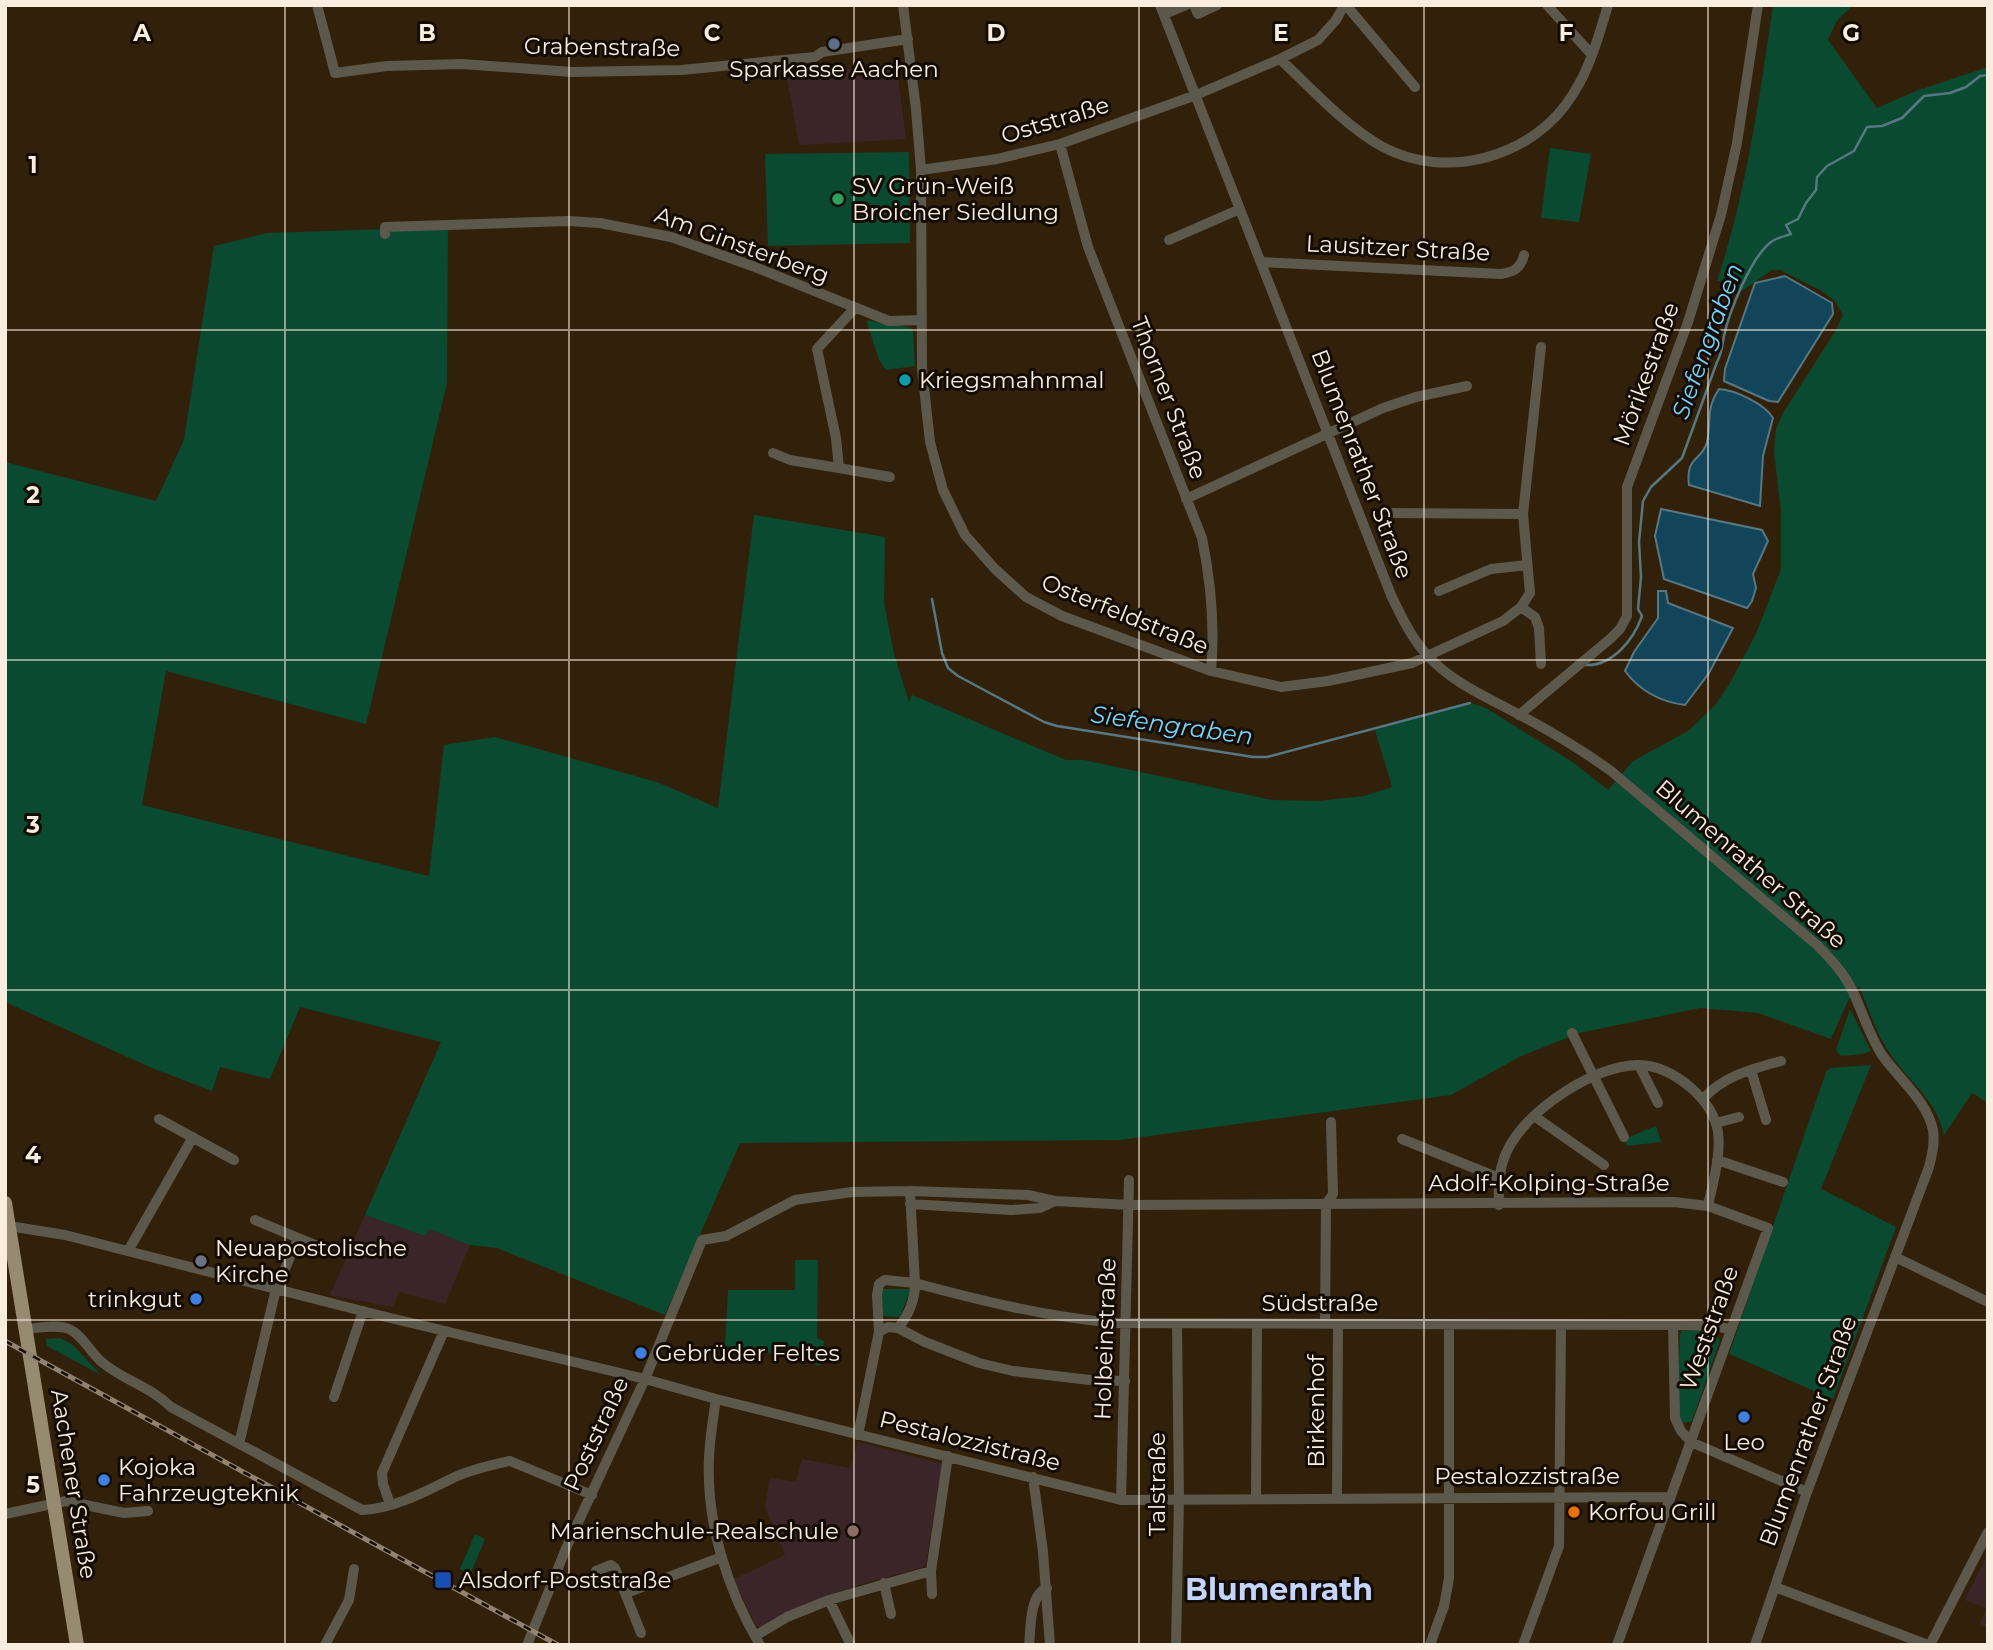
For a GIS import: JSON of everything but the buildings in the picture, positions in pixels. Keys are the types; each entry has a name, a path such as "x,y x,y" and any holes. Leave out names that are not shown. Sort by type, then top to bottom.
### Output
{"main road":[{"name":"Aachener Straße","path":"5,1203 77,1645"}],"street":[{"name":"Grabenstraße","path":"317,5 335,73 387,66 462,64 572,72 681,70 815,57 822,52 908,39"},
{"name":"Osterfeldstraße","path":"902,5 921,170 922,369 930,442 943,490 965,535 995,569 1026,597 1062,616 1210,671 1281,687 1328,681 1412,663 1503,621 1521,607"},
{"path":"1162,10 1186,5"},
{"path":"1194,5 1198,14 1217,5"},
{"path":"1345,5 1415,87"},
{"name":"Oststraße","path":"921,170 997,159 1060,144 1196,95 1280,60 1318,40 1345,5"},
{"path":"1548,5 1592,55"},
{"path":"1280,60 1349,124 1383,147 1420,160 1450,163 1484,159 1523,144 1548,125 1573,95 1592,55 1608,5"},
{"name":"Mörikestraße","path":"1519,715 1610,639 1627,616 1627,487 1688,322 1721,215 1737,143 1758,5"},
{"name":"Blumenrather Straße","path":"1162,10 1391,595 1403,621 1427,656 1464,685 1576,746 1611,771 1817,945 1841,971 1882,1055 1923,1106 1933,1129 1934,1146 1929,1167 1807,1492 1755,1645"},
{"name":"Thorner Straße","path":"1060,144 1088,247 1202,538 1208,569 1214,637 1210,671"},
{"path":"1170,240 1240,209"},
{"name":"Am Ginsterberg","path":"385,234 385,227 568,221 600,223 671,237 755,267 889,321 921,320"},
{"name":"Lausitzer Straße","path":"1261,262 1501,274 1520,267 1524,255"},
{"path":"839,468 836,438 817,349 855,308"},
{"path":"1541,347 1523,514 1530,593 1521,607 1535,617 1539,628 1541,664"},
{"path":"1186,499 1383,408 1416,397 1467,386"},
{"path":"773,453 790,460 890,477"},
{"path":"1391,513 1523,514"},
{"path":"1439,591 1491,569 1528,565"},
{"path":"1573,1032 1624,1137"},
{"path":"1703,1099 1733,1076 1781,1061"},
{"path":"1639,1065 1658,1102"},
{"path":"1499,1205 1499,1178 1509,1147 1534,1116 1566,1092 1594,1077 1613,1069 1639,1065 1663,1070 1683,1081 1703,1099 1716,1123 1719,1149 1708,1206"},
{"path":"1751,1070 1766,1120"},
{"path":"1534,1116 1604,1165"},
{"path":"1716,1123 1739,1117"},
{"path":"159,1119 234,1160"},
{"path":"1325,1324 1326,1204 1333,1194 1331,1122"},
{"path":"128,1251 193,1137"},
{"path":"1402,1139 1499,1178"},
{"path":"1717,1160 1783,1182"},
{"name":"Holbeinstraße","path":"1121,1500 1129,1180"},
{"path":"898,1328 912,1305 915,1283 910,1191"},
{"name":"Adolf-Kolping-Straße","path":"702,1240 726,1236 784,1205 805,1197 852,1192 910,1191 1028,1195 1055,1201 1130,1205 1674,1202 1708,1206 1768,1228"},
{"name":"Adolf-Kolping-Straße","path":"910,1204 1011,1210 1040,1209 1055,1201"},
{"path":"255,1220 325,1249"},
{"name":"Pestalozzistraße","path":"9,1226 65,1235 1121,1500 1669,1497"},
{"name":"Weststraße","path":"1617,1645 1768,1228"},
{"path":"239,1444 276,1289 298,1239"},
{"name":"Poststraße","path":"527,1645 571,1536 645,1379 702,1240"},
{"path":"1895,1258 1988,1302"},
{"name":"Südstraße","path":"880,1332 877,1295 879,1284 885,1280 915,1283 996,1306 1072,1320 1257,1325 1673,1325 1730,1329"},
{"path":"334,1397 363,1311"},
{"name":"Talstraße","path":"1176,1645 1179,1499 1177,1324"},
{"name":"Birkenhof","path":"1337,1497 1338,1324"},
{"path":"1256,1498 1257,1325"},
{"path":"1430,1645 1444,1606 1449,1578 1450,1325"},
{"path":"1523,1645 1558,1552 1561,1325"},
{"name":"Weststraße","path":"1673,1325 1675,1418 1681,1431 1691,1442"},
{"path":"859,1435 880,1332 888,1327 898,1328 925,1342 979,1363 1013,1371 1090,1380 1125,1381"},
{"path":"26,1329 68,1328 104,1364 158,1394 171,1407 362,1510 390,1504 440,1487 452,1479 510,1461 592,1495"},
{"path":"390,1504 383,1484 383,1473 444,1331"},
{"path":"716,1399 709,1460 711,1502 722,1557 739,1606 757,1640 787,1617 829,1600 931,1571"},
{"path":"1691,1442 1807,1492"},
{"path":"932,1594 931,1571 948,1456"},
{"path":"1033,1477 1047,1588 1050,1645"},
{"path":"5,1514 66,1502 124,1513 148,1511"},
{"path":"1775,1587 1929,1645 1988,1532"},
{"path":"626,1593 722,1557"},
{"path":"596,1570 611,1566 615,1568 641,1633"},
{"path":"325,1645 349,1600 354,1569"},
{"path":"884,1583 891,1614"},
{"path":"1029,1645 1037,1596 1041,1590 1047,1588"},
{"path":"829,1600 851,1645"}],"shaded area":[{"path":"896,62 906,139 799,145 787,78"},
{"path":"365,1215 425,1236 429,1229 470,1245 445,1304 399,1292 393,1307 330,1295"},
{"name":"Marienschule-Realschule","path":"858,1442 942,1464 926,1564 921,1568 821,1598 762,1627 756,1626 734,1579 785,1555 765,1507 770,1478 796,1482 802,1459 850,1468"},
{"path":"1988,1554 1988,1627 1980,1624 1986,1608 1965,1600"}],"green space":[{"path":"1773,5 1853,5 1836,22 1828,40 1877,108 1916,91 1988,67 1988,1103 1972,1093 1944,1135 1929,1102 1886,1047 1859,986 1848,1001 1831,1039 1758,1013 1700,1008 1579,1033 1519,1057 1451,1095 1120,1140 740,1143 665,1315 497,1248 470,1245 429,1229 425,1236 365,1215 441,1042 300,1007 270,1079 220,1067 212,1091 152,1068 5,1002 5,462 156,501 184,440 214,246 267,233 448,227 447,383 366,724 166,671 142,805 429,876 444,745 495,737 657,782 718,808 754,515 885,537 884,603 894,654 909,702 912,695 1066,760 1084,760 1272,800 1318,801 1364,796 1392,787 1375,730 1468,702 1486,708 1574,763 1608,790 1633,761 1688,731 1716,704 1756,634 1781,569 1781,511 1774,452 1776,429 1843,315 1835,301 1820,290 1780,270 1772,270 1742,291 1738,289 1741,278 1717,281 1744,179"},
{"path":"1550,148 1591,154 1579,222 1541,218"},
{"name":"SV Grün-Weiß Broicher Siedlung","path":"909,152 910,243 768,246 765,154"},
{"path":"868,320 913,329 915,366 886,370 879,360"},
{"path":"1850,1009 1871,1051 1841,1056 1836,1050"},
{"path":"1871,1065 1821,1189 1896,1227 1833,1399 1729,1354 1826,1072 1830,1068"},
{"path":"1656,1126 1661,1142 1627,1146 1624,1139"},
{"path":"795,1260 818,1260 817,1338 824,1341 820,1366 753,1348 725,1346 728,1290 795,1290"},
{"path":"881,1289 911,1289 900,1317 884,1316 881,1313"},
{"path":"1682,1331 1708,1331 1720,1340 1692,1421 1684,1423 1677,1416"},
{"path":"60,1338 73,1345 101,1375 47,1346 46,1339"},
{"path":"475,1534 485,1539 470,1575 460,1569"}],"water":[{"path":"1785,276 1832,303 1833,314 1778,402 1769,401 1724,381 1725,369 1755,283"},
{"path":"1719,389 1749,399 1773,418 1763,456 1760,506 1689,485 1688,476 1692,463 1707,442 1710,409"},
{"path":"1661,509 1762,530 1768,541 1753,574 1756,588 1747,608 1664,579 1655,536"},
{"path":"1658,591 1666,591 1668,603 1733,628 1709,673 1685,705 1652,694 1637,684 1625,671 1634,652 1658,618"}],"waterway":[{"name":"Siefengraben","path":"1586,665 1605,661 1621,650 1634,634 1642,616 1638,609 1643,501 1651,487 1682,458 1720,356 1731,313 1742,286 1763,249 1778,238 1791,234 1786,225 1798,219 1816,190 1817,177 1827,166 1854,151 1867,127 1882,126 1902,118 1924,96 1950,93 1966,87 1980,76 1988,75"},
{"name":"Siefengraben","path":"932,599 942,653 948,668 1044,722 1057,726 1267,757 1470,703"}],"railway":[{"path":"5,1341 558,1645"}],"place":[{"name":"Sparkasse Aachen","path":"834,44"},
{"name":"SV Grün-Weiß Broicher Siedlung","path":"838,199"},
{"name":"Kriegsmahnmal","path":"905,380"},
{"name":"Neuapostolische Kirche","path":"201,1261"},
{"name":"trinkgut","path":"196,1299"},
{"name":"Gebrüder Feltes","path":"641,1353"},
{"name":"Leo","path":"1744,1417"},
{"name":"Kojoka Fahrzeugteknik","path":"104,1480"},
{"name":"Korfou Grill","path":"1574,1512"},
{"name":"Marienschule-Realschule","path":"853,1531"},
{"name":"Alsdorf-Poststraße","path":"443,1580"}],"district":[{"name":"Blumenrath","path":"1279,1589"}]}
